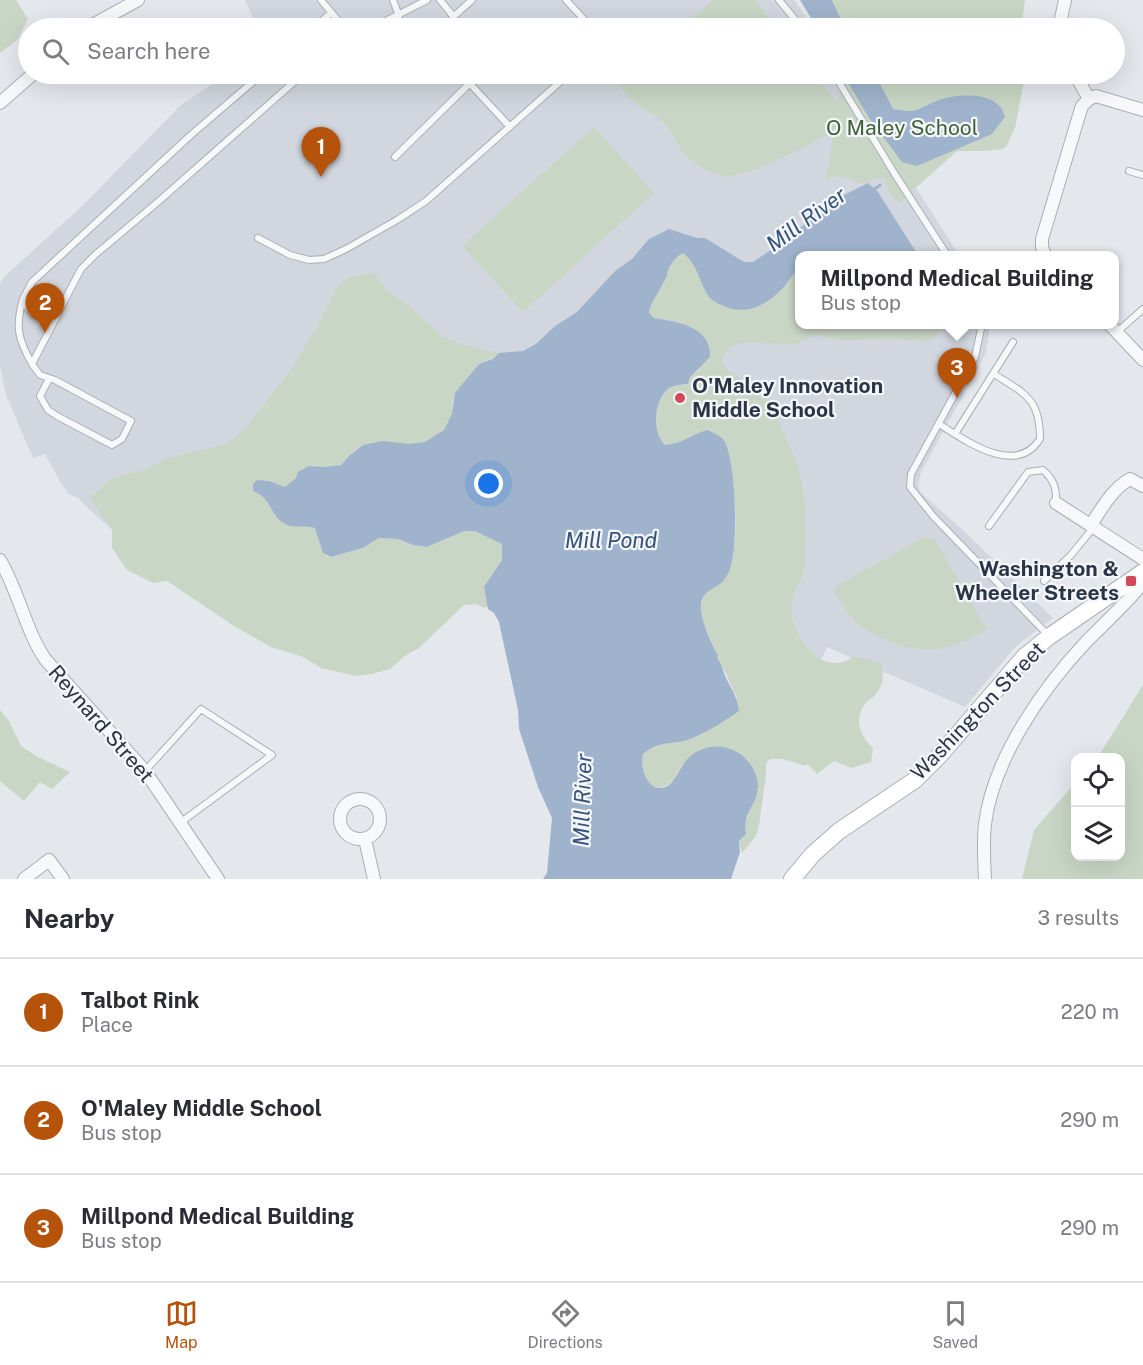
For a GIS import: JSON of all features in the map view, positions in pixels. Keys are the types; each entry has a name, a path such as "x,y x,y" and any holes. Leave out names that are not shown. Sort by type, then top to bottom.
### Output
{"main road":[{"name":"Washington Street","path":"792,879 831,836 915,780 1025,656 1143,572"}],"street":[{"path":"105,18 138,0"},
{"path":"1061,18 1065,0"},
{"path":"0,103 22,84"},
{"path":"1081,84 1089,99"},
{"path":"1044,251 1042,239 1082,106 1096,96 1143,110"},
{"path":"1114,329 1143,360"},
{"path":"1093,526 1114,491 1123,483 1130,479 1143,486"},
{"path":"1056,503 1141,554"},
{"name":"Reynard Street","path":"0,560 16,592 36,645 45,659 146,771 218,879"},
{"path":"985,879 985,823 1005,757 1039,701 1055,680 1086,642 1143,581"},
{"path":"364,839 374,879"},
{"path":"24,879 49,861 63,879"}],"lane":[{"path":"321,0 337,18"},
{"path":"393,0 399,16"},
{"path":"394,18 427,0"},
{"path":"440,0 453,17 472,0"},
{"path":"566,0 583,18"},
{"path":"779,0 794,18"},
{"path":"325,18 331,13"},
{"path":"49,379 40,396 48,410 112,445 122,439 131,421 49,379 40,375 32,364 18,332 17,321 23,299 32,282 76,240 251,84"},
{"path":"32,364 81,269 292,84"},
{"path":"395,157 469,84"},
{"path":"471,84 510,128"},
{"path":"258,237 290,255 309,260 324,259 398,220 416,207 558,84"},
{"path":"840,84 944,251"},
{"path":"1129,171 1143,175"},
{"path":"23,299 27,309 40,318 46,319 59,311"},
{"path":"1119,324 1143,309"},
{"path":"981,329 975,357 909,481 913,494 1050,636"},
{"path":"955,434 1013,342"},
{"path":"939,424 971,444 1002,456 1031,451 1041,439 1038,417 1029,398 994,374"},
{"path":"988,526 1028,472 1043,470 1052,478 1056,489 1056,503"},
{"path":"1044,581 1071,555 1093,526"},
{"path":"146,771 201,710 272,755 180,823"}],"shaded area":[{"path":"245,0 794,0 807,18 253,18"},
{"name":"O'Maley Innovation Middle School","path":"212,84 849,84 956,251 795,251 795,329 989,329 986,353 921,472 918,486 920,492 966,533 1053,618 1016,646 965,707 827,647 793,719 615,539 115,532 78,498 69,494 45,454 33,458 6,395 0,366 0,284 5,276 81,207 181,105"}],"green space":[{"path":"0,0 16,0 27,18 18,18 18,39 0,53"},
{"path":"713,0 755,0 769,18 692,18"},
{"path":"832,0 1025,0 1022,18 840,18"},
{"name":"O Maley School","path":"617,84 821,84 838,104 841,84 1023,84 1015,128 1006,147 984,151 957,151 899,203 888,190 884,179 862,184 840,176 826,181 834,129 797,151 764,166 725,176 709,171 685,154 665,124 636,104"},
{"path":"594,127 654,193 523,312 462,246"},
{"path":"683,252 697,271 784,287 795,272 795,329 941,329 932,339 924,341 838,340 816,334 795,344 741,343 725,353 721,363 762,395 774,413 800,472 806,543 803,575 795,591 791,612 796,630 811,651 824,661 842,662 853,656 882,663 883,670 880,688 864,705 859,716 862,733 873,748 871,762 851,768 834,761 817,774 808,764 804,766 782,759 768,760 756,836 742,853 739,841 746,834 746,821 759,788 688,760 670,782 661,787 654,787 647,780 642,764 643,754 651,749 659,745 693,738 709,730 737,698 717,658 718,655 703,619 701,604 708,592 721,584 733,558 736,508 727,447 722,438 693,434 678,444 665,445 656,424 657,407 664,393 671,387 688,384 690,377 700,370 699,332 681,322 654,318 649,313 675,259"},
{"path":"374,273 387,291 405,303 443,337 464,345 499,353 479,364 473,371 452,403 451,417 446,426 431,440 412,445 366,444 358,447 340,464 314,465 285,487 269,481 257,480 263,495 279,521 299,527 315,528 326,556 331,557 363,548 379,538 398,539 427,547 464,531 475,531 503,544 502,560 484,587 488,606 485,608 476,604 464,605 419,648 406,655 390,669 356,676 321,668 303,657 271,647 237,628 167,581 153,583 127,570 112,548 112,530 90,498 111,479 146,469 165,459 226,444 244,430 289,372 314,332 336,289 349,277"},
{"path":"924,537 935,540 987,629 960,643 934,649 908,647 866,630 850,616 833,588"},
{"path":"1143,685 1143,879 1022,879 1034,830 1071,788 1071,861 1125,861 1125,753 1100,753"},
{"path":"0,710 9,721 21,746 36,756 70,772 52,789 40,782 24,801 0,781"}],"water":[{"path":"800,0 832,0 840,18 811,18"},
{"path":"849,84 880,84 893,109 912,111 947,98 977,96 995,102 1005,117 992,134 917,166 902,162 869,118"},
{"name":"Mill Pond","path":"868,183 878,192 915,251 795,251 795,272 784,287 762,304 740,310 724,306 711,299 694,266 683,253 670,266 649,313 654,318 691,327 705,338 709,347 710,357 690,377 688,384 671,387 664,393 657,407 656,424 665,445 676,443 707,430 723,439 727,448 733,480 735,520 731,567 720,584 704,595 701,609 706,630 739,711 693,738 662,744 650,749 643,754 642,764 645,776 650,783 654,787 661,788 669,785 689,757 715,746 735,751 751,764 758,789 746,820 746,834 739,841 740,852 731,879 543,879 547,873 552,818 538,787 519,729 518,710 499,622 494,613 488,609 484,587 502,560 502,544 475,531 464,531 427,547 398,539 379,538 363,548 331,557 323,553 315,528 290,526 282,522 264,498 253,491 253,484 257,480 269,481 285,487 296,478 298,472 309,466 341,465 363,445 383,441 409,444 425,442 444,430 452,414 455,393 479,364 493,359 499,353 523,351 536,344 555,326 577,312 615,271 632,259 649,239 669,229 697,238 705,238 744,262 753,262 784,241 787,236 838,198"}],"waterway":[{"name":"Mill River","path":"872,191 880,185"}],"place":[{"name":"Talbot Rink","path":"321,177"},
{"name":"O'Maley Middle School","path":"45,333"},
{"name":"O'Maley Innovation Middle School","path":"680,398"},
{"name":"Millpond Medical Building","path":"957,398"},
{"name":"Washington & Wheeler Streets","path":"1131,581"}]}
